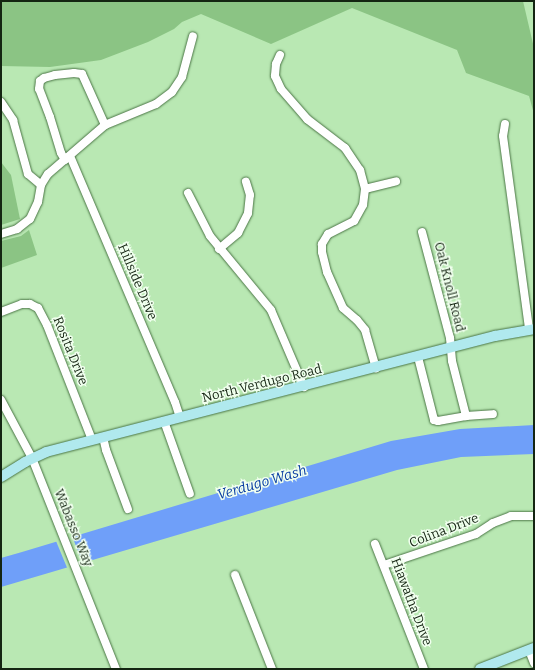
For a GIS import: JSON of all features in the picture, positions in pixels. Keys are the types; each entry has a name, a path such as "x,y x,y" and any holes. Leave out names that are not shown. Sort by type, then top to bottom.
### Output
{"main road":[{"name":"North Verdugo Road","path":"1,477 32,458 46,452 164,421 304,387 451,349 495,336 532,329"},
{"path":"480,669 532,649"}],"street":[{"path":"1,234 17,229 30,220 38,202 41,185 48,174 105,125 156,104 172,92 182,77 193,36"},
{"path":"280,55 276,64 275,76 281,89 307,119 345,148 356,162 365,189 363,205 358,215 348,224 328,234 322,244 322,252 328,272 343,308 365,330 376,368"},
{"name":"Hillside Drive","path":"105,125 82,74 74,73 44,78 40,81 39,89 50,116 60,153 68,158 175,402 180,417"},
{"path":"1,102 13,120 28,174 41,185"},
{"path":"505,124 503,136 532,329"},
{"path":"365,189 396,181"},
{"path":"219,248 238,233 248,213 250,196 246,182"},
{"path":"188,193 210,236 271,310 304,387"},
{"name":"Oak Knoll Road","path":"422,232 450,338 452,361 466,416"},
{"name":"Rosita Drive","path":"1,312 22,304 30,304 38,308 47,325 92,440"},
{"path":"418,357 434,420 438,421 466,416 493,414"},
{"name":"Wabasso Way","path":"1,400 32,458 116,669"},
{"path":"164,421 190,494"},
{"path":"103,437 106,450 128,509"},
{"name":"Colina Drive","path":"384,565 476,534 493,523 511,516 534,516"},
{"name":"Hiawatha Drive","path":"374,544 384,565 424,669"},
{"path":"235,575 272,669"},
{"path":"532,649 534,663"}],"green space":[{"path":"1,1 523,1 534,48 534,114 529,96 466,73 457,50 352,8 271,44 201,14 182,22 174,29 148,42 101,60 50,67 1,66"},
{"path":"1,162 11,175 20,219 1,225"},
{"path":"29,230 37,255 1,268 1,241 21,236"}],"water":[{"name":"Verdugo Wash","path":"534,425 534,454 461,457 397,470 1,587 1,558 391,441 460,429"}],"pier":[{"path":"72,536 84,566 68,570 56,541"}]}
